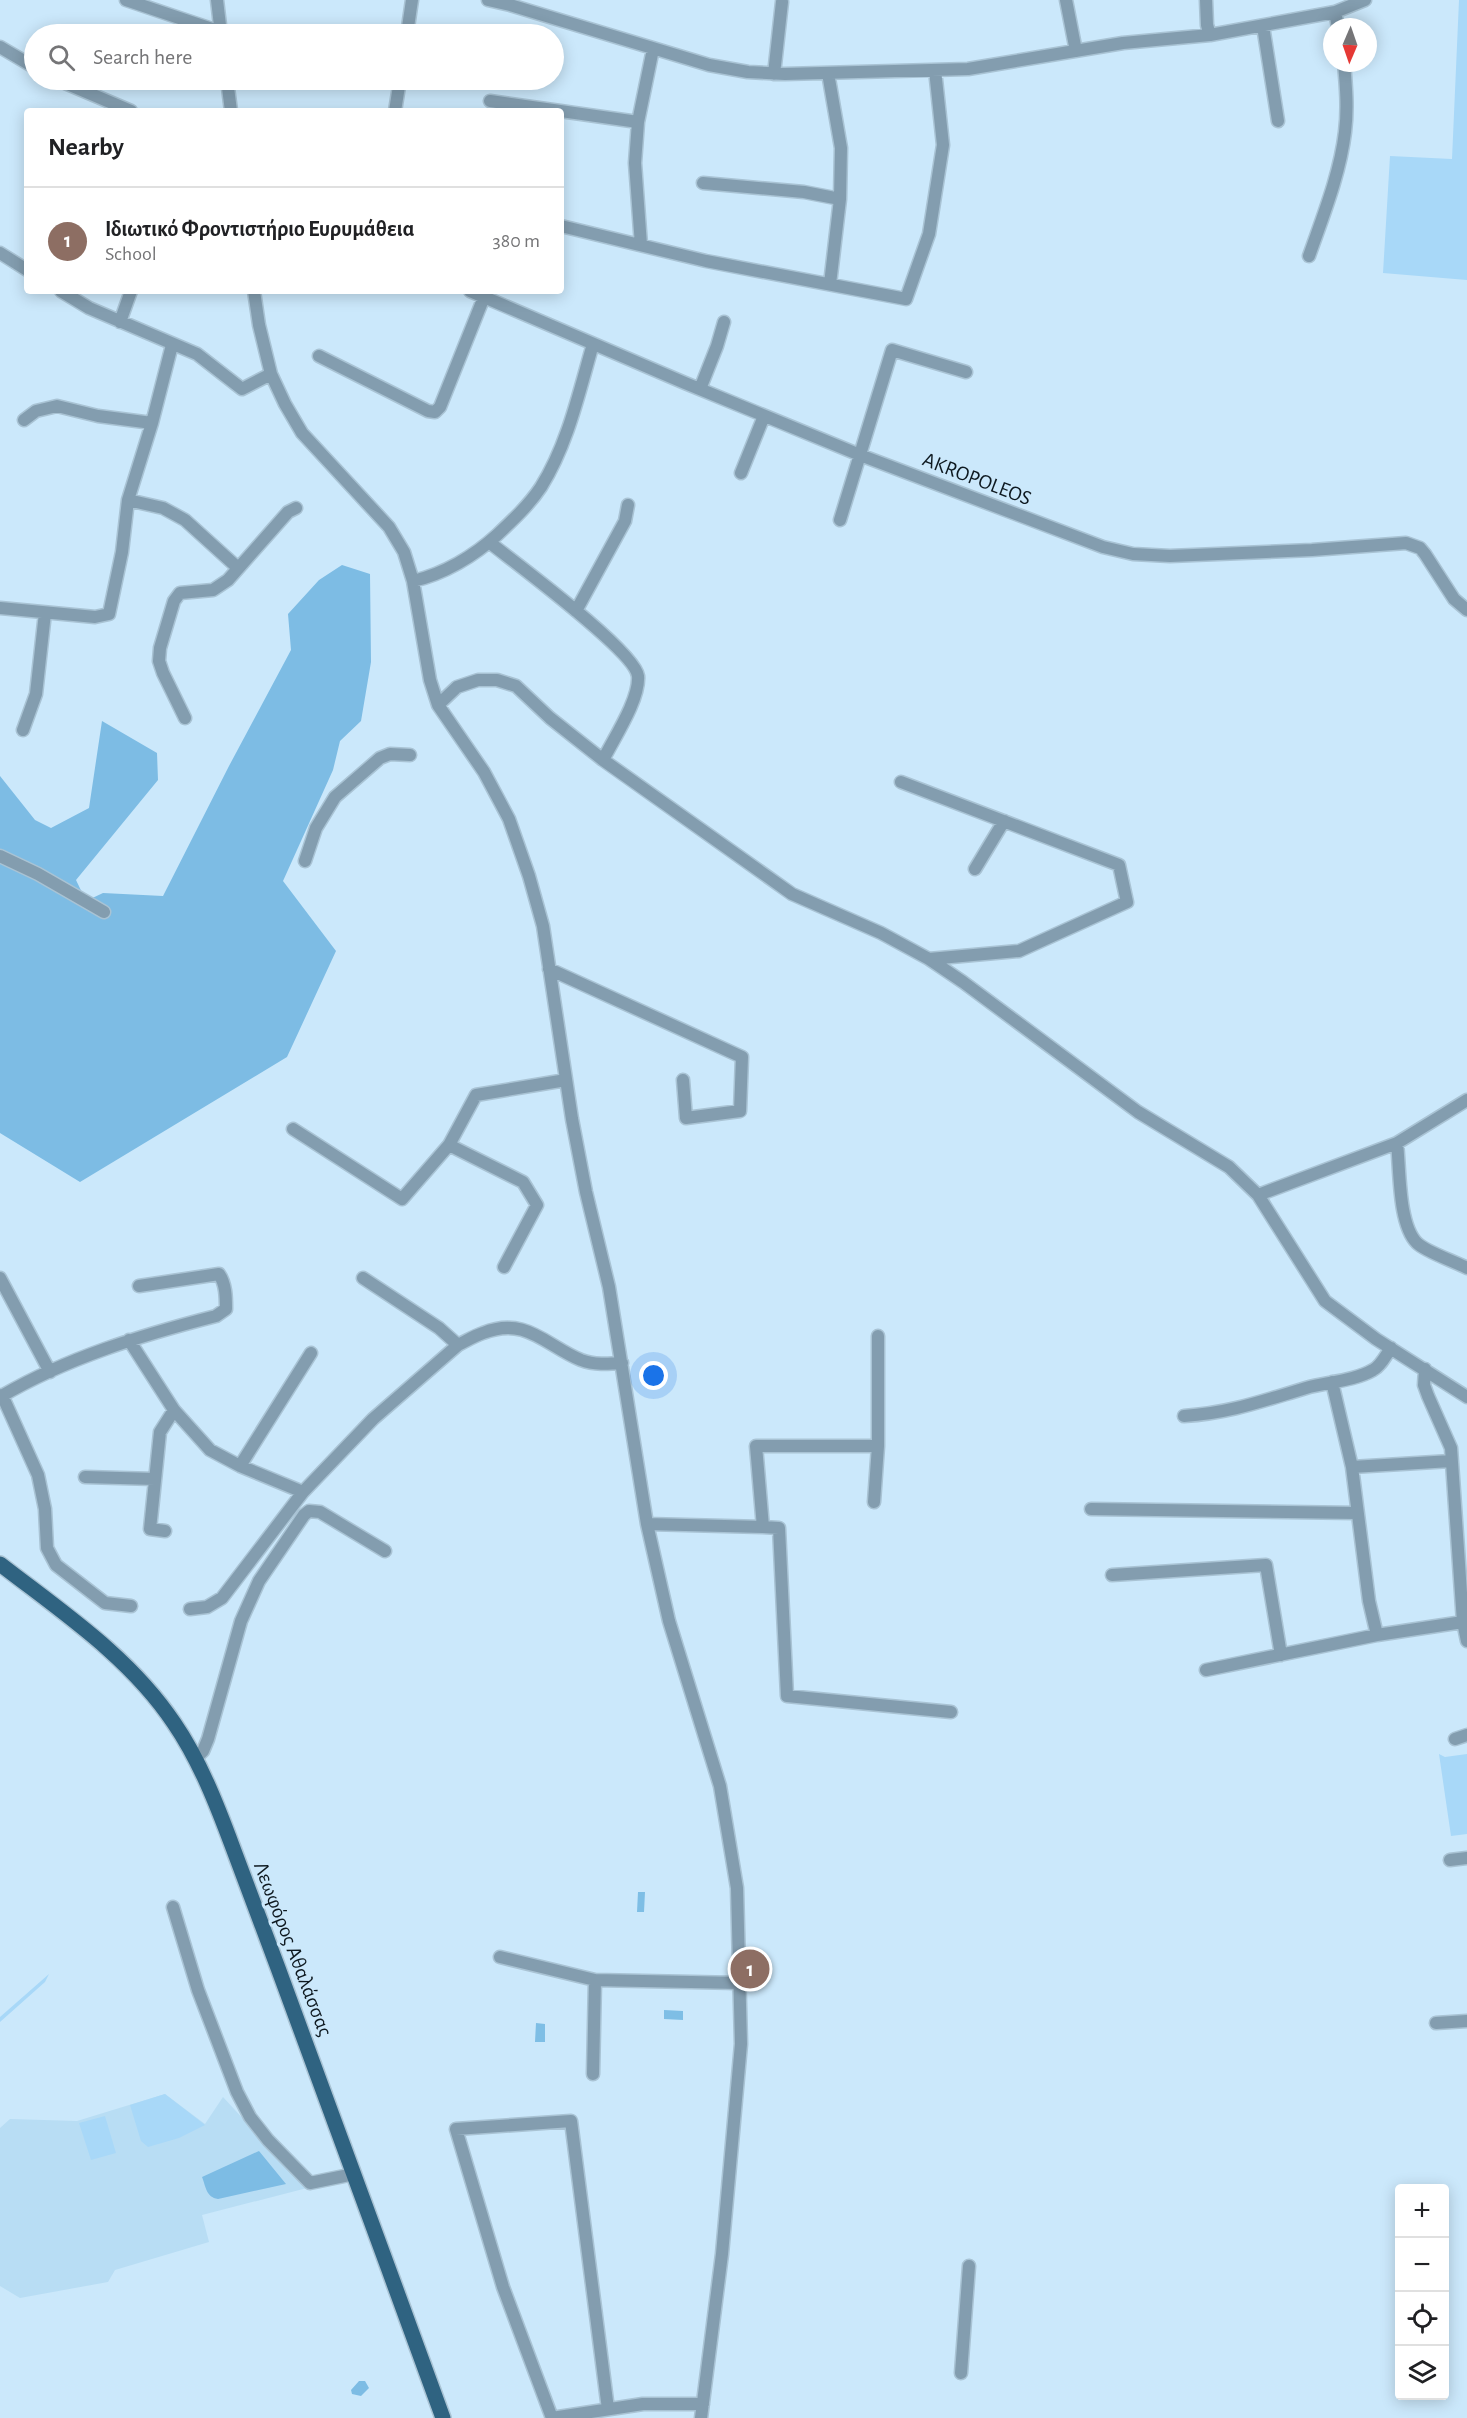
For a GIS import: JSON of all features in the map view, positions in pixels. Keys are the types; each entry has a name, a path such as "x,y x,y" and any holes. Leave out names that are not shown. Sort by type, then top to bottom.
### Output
{"main road":[{"name":"Λεωφόρος Αθαλάσσας","path":"0,1564 103,1644 133,1673 153,1694 196,1758 223,1821 443,2418"}],"street":[{"path":"126,0 195,24"},
{"path":"217,0 220,24"},
{"path":"408,24 412,0"},
{"path":"488,0 511,2 709,65 774,74 973,68 1123,43 1210,35 1263,26 1335,12 1365,0"},
{"path":"1066,0 1076,51"},
{"path":"1206,0 1207,25 1210,35"},
{"path":"774,74 782,2"},
{"path":"1335,12 1336,18"},
{"path":"1263,26 1278,121"},
{"path":"0,47 24,61"},
{"path":"641,245 635,163 638,122 653,49"},
{"path":"564,227 706,261 906,298 929,234 943,145 935,70"},
{"path":"1309,256 1325,208 1345,133 1344,72"},
{"path":"828,73 841,148 840,199 830,284"},
{"path":"81,90 123,108"},
{"path":"228,90 231,108"},
{"path":"395,108 398,90"},
{"path":"490,101 539,108"},
{"path":"564,112 638,122"},
{"path":"704,183 804,192 840,199"},
{"path":"0,253 24,268"},
{"path":"66,294 89,308 197,354 242,389 271,374"},
{"path":"120,322 130,294"},
{"path":"254,294 258,325 271,374 302,433 389,527 404,552 413,581 430,680 438,705 484,772 508,819 529,876 543,926 566,1080 586,1192 609,1287 647,1524 669,1621 720,1786 737,1888 741,2044 722,2254 701,2418"},
{"name":"AKROPOLEOS","path":"478,294 860,455 1085,541 1133,554 1179,555 1406,543 1420,548 1454,598 1467,610"},
{"path":"319,356 428,411 435,412 440,407 484,297"},
{"path":"700,389 724,322"},
{"path":"413,581 428,578 479,552 519,514 541,488 558,455 573,414 593,344"},
{"path":"0,608 95,617 109,614 122,552 128,500 152,423 172,345"},
{"path":"840,520 892,350 966,372"},
{"path":"24,420 36,411 57,406 98,416 152,423"},
{"path":"741,473 765,416"},
{"path":"128,500 163,508 185,520 238,568"},
{"path":"576,611 625,521 628,505"},
{"path":"185,718 159,661 160,648 174,601 180,593 213,590 228,580 288,512 296,508"},
{"path":"489,542 576,611 620,652 638,673 638,690 603,760"},
{"path":"23,730 36,694 45,613"},
{"path":"438,705 457,687 478,680 497,680 516,686 550,718 603,760 792,894 881,933 963,982 1138,1112 1229,1167 1258,1195 1324,1301 1467,1397"},
{"path":"305,861 316,828 335,797 380,758 390,754 410,755"},
{"path":"901,782 1119,865 1127,902 1019,951 929,960"},
{"path":"975,869 1005,821"},
{"path":"0,856 38,874 104,912"},
{"path":"549,969 742,1057 740,1111 686,1118 683,1080"},
{"path":"293,1129 402,1199 449,1145 476,1095 566,1080"},
{"path":"1258,1195 1397,1143 1467,1100"},
{"path":"1397,1143 1404,1212 1409,1231 1418,1244 1467,1268"},
{"path":"449,1145 523,1182 537,1205 504,1267"},
{"path":"131,1606 105,1603 56,1565 47,1548 45,1509 38,1475 1,1396 50,1372 129,1340 216,1316 226,1310 226,1297 219,1274 139,1286"},
{"path":"0,1278 50,1372"},
{"path":"363,1278 439,1328 458,1346"},
{"path":"190,1609 207,1607 222,1598 303,1492 373,1419 458,1346 483,1332 508,1328 529,1330 581,1360 601,1364 622,1363"},
{"path":"874,1502 878,1446 878,1336"},
{"path":"129,1340 174,1410 210,1450 240,1466 303,1492"},
{"path":"1184,1416 1214,1414 1246,1408 1374,1370 1391,1348"},
{"path":"240,1466 311,1353"},
{"path":"1425,1369 1424,1384 1451,1448 1455,1528 1463,1622 1467,1641"},
{"path":"1332,1382 1352,1467 1369,1601 1377,1635"},
{"path":"165,1531 150,1529 160,1432 174,1410"},
{"path":"763,1527 756,1446 878,1446"},
{"path":"1352,1467 1451,1461"},
{"path":"85,1477 155,1479"},
{"path":"1091,1509 1357,1513"},
{"path":"196,1758 203,1751 208,1739 241,1621 259,1581 304,1515 309,1511 320,1512 385,1551"},
{"path":"647,1524 779,1528 784,1602 786,1696 951,1712"},
{"path":"1455,1528 1467,1541"},
{"path":"1112,1575 1266,1565 1281,1654"},
{"path":"1206,1670 1377,1635 1463,1622"},
{"path":"1450,1860 1467,1858"},
{"path":"173,1907 198,1990 237,2092 250,2117 268,2140 310,2183 354,2174"},
{"path":"500,1957 595,1980 739,1983"},
{"path":"593,2074 595,1980"},
{"path":"1436,2023 1467,2021"},
{"path":"608,2409 571,2121 456,2128 503,2288 552,2418 643,2404 703,2404"},
{"path":"961,2373 969,2266"}],"shaded area":[{"path":"1459,0 1467,0 1467,280 1383,273 1390,156 1452,159"},
{"path":"342,565 370,574 371,662 361,721 340,741 333,770 283,881 336,951 287,1057 80,1182 0,1133 0,776 35,820 51,828 89,808 102,721 157,753 158,780 76,880 86,901 103,893 163,896 291,650 288,614 319,580"},
{"path":"1439,1754 1445,1757 1467,1754 1467,1834 1451,1836"},
{"path":"638,1892 645,1892 644,1912 637,1912"},
{"path":"49,1974 45,1982 0,2022 0,2017"},
{"path":"664,2010 683,2011 683,2020 664,2019"},
{"path":"536,2023 545,2024 545,2042 535,2042"},
{"path":"165,2094 205,2124 223,2097 307,2188 202,2215 209,2242 115,2270 108,2282 20,2298 0,2286 0,2128 10,2119 77,2121"},
{"path":"165,2094 205,2125 179,2138 148,2147 141,2141 130,2105"},
{"path":"105,2116 116,2153 91,2160 79,2123"},
{"path":"259,2151 286,2184 218,2199 209,2194 202,2177"},
{"path":"359,2381 365,2381 369,2388 361,2396 352,2394 351,2390"}],"place":[{"name":"Ιδιωτικό Φροντιστήριο Ευρυμάθεια","path":"750,1969"}]}
